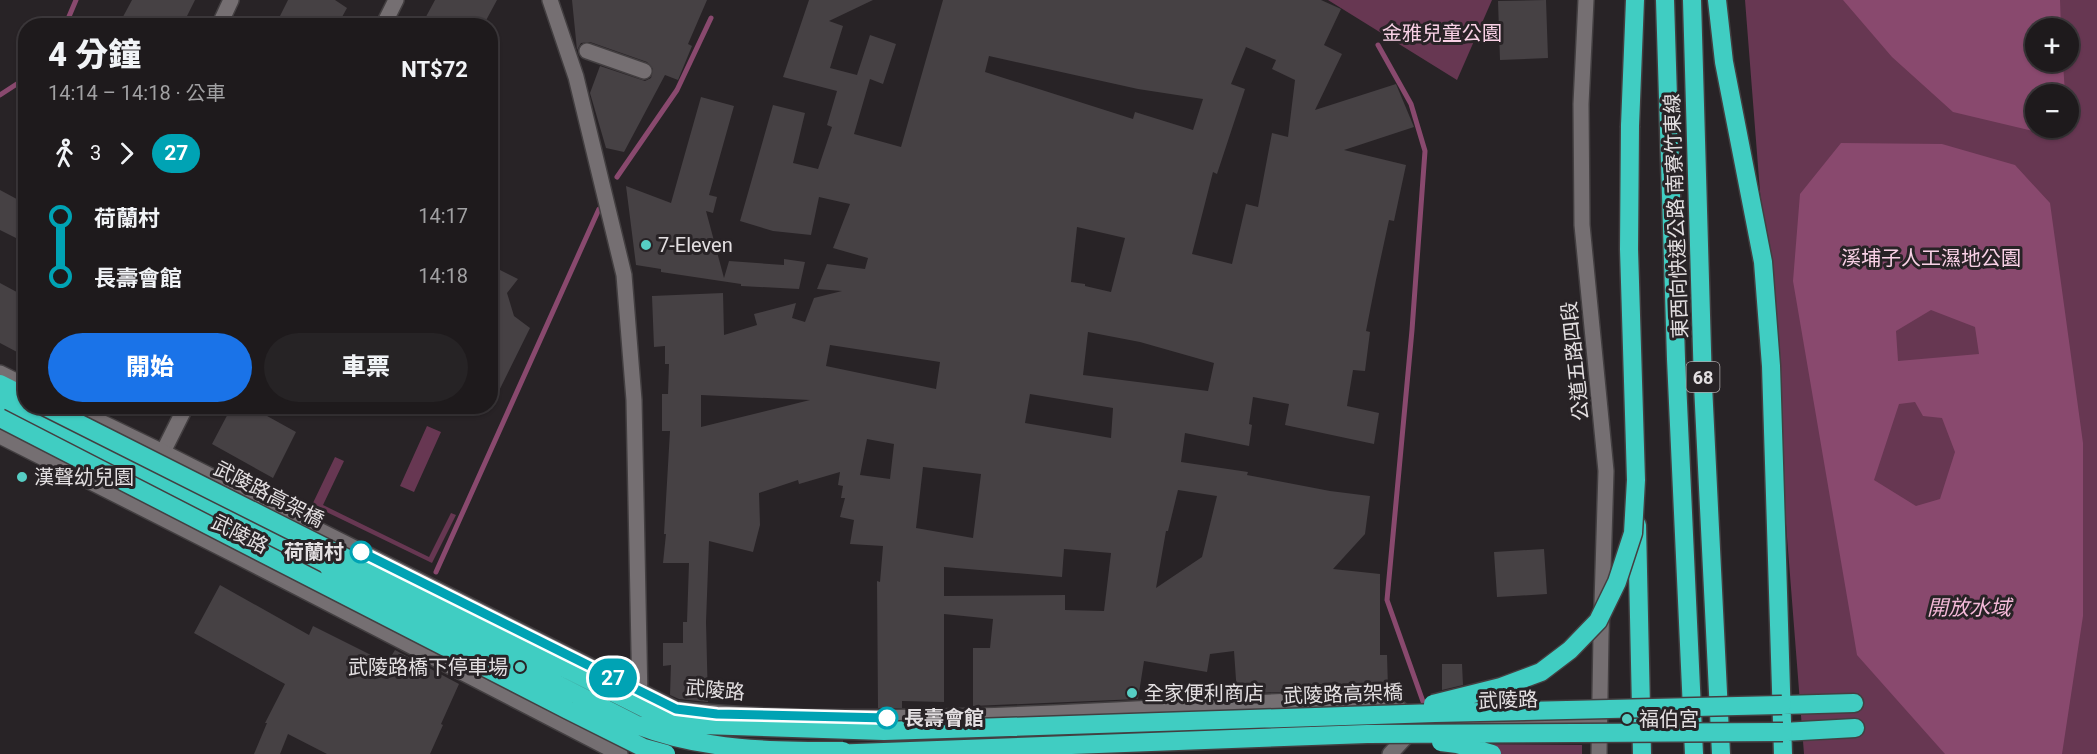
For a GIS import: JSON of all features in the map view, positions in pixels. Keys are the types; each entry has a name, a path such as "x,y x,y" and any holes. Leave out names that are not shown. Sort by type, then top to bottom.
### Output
{"highway":[{"path":"1635,0 1630,126 1629,249 1642,754"},
{"name":"東西向快速公路 南寮竹東線","path":"1665,0 1676,359 1694,754"},
{"name":"東西向快速公路 南寮竹東線","path":"1692,0 1703,386 1721,754"},
{"path":"1717,0 1724,62 1763,262 1771,366 1783,754"},
{"path":"0,384 18,393"},
{"path":"0,402 18,411"},
{"path":"24,414 637,725 682,740 724,747 878,752"},
{"name":"武陵路高架橋","path":"60,414 648,710 666,717 702,725 884,731 1435,712 1854,703"},
{"path":"0,418 567,710 644,748 666,754"},
{"path":"1367,716 1417,708 1501,687 1541,672 1570,650 1598,621 1617,582 1633,533 1636,480"},
{"name":"武陵路高架橋","path":"830,754 1367,734 1783,732 1855,728"},
{"path":"682,740 751,741 884,731"},
{"path":"1367,734 1457,744 1492,754"}],"street":[{"path":"223,18 231,0"},
{"path":"387,18 396,0"},
{"path":"550,0 576,77 624,275 634,400 639,754"},
{"name":"公道五路四段","path":"1586,0 1581,104 1582,225 1606,471 1597,754"},
{"path":"587,51 644,71"},
{"path":"0,373 18,382"},
{"name":"武陵路","path":"85,414 676,709 717,714 871,718 1053,714 1385,697 1418,724 1599,718"},
{"path":"163,452 182,414"},
{"name":"武陵路","path":"0,436 620,754"},
{"path":"1138,754 1145,709"},
{"path":"1053,714 1055,754"},
{"path":"871,718 878,752"},
{"path":"1390,754 1418,724"}],"green space":[{"name":"金雅兒童公園","path":"1328,0 1492,0 1457,80"},
{"name":"溪埔子人工濕地公園","path":"1745,0 2097,0 2097,754 1804,754"},
{"path":"427,426 441,432 414,492 400,486"},
{"path":"335,457 344,461 323,505 429,557 451,513 456,515 432,563 312,505"},
{"path":"1449,744 1582,745 1582,754 1452,754"}],"water":[{"path":"1843,0 2060,0 2061,18 2025,18 2025,72 2064,72 2064,84 2025,84 2025,129 1953,112 1892,57"},
{"name":"開放水域","path":"1841,143 1942,144 2015,165 2050,203 2083,443 2083,616 2062,754 1945,754 1857,655 1793,281 1800,194","holes":["1931,310 1975,327 1979,354 1898,361 1896,331","1915,402 1923,416 1942,418 1955,452 1940,499 1916,506 1874,480 1899,404"]}],"building":[{"path":"132,0 195,0 186,18 122,18"},
{"path":"288,0 335,0 347,8 341,18 279,18"},
{"path":"435,0 497,0 487,18 425,18"},
{"path":"572,0 707,0 688,44 692,46 678,80 665,75 624,152 606,148 590,93 600,66 645,81 651,78 653,69 647,62 590,42 581,43 577,50"},
{"path":"809,0 873,0 829,21 843,26 830,68 857,75 870,35 896,44 883,84 870,79 854,134 901,147 943,0 1321,0 1341,9 1324,45 1342,54 1315,110 1396,84 1414,127 1344,150 1406,165 1394,221 1389,220 1376,280 1366,331 1370,332 1365,371 1353,370 1347,406 1379,413 1374,444 1285,425 1289,404 1253,397 1249,446 1185,433 1181,462 1248,472 1247,475 1330,491 1370,496 1365,534 1333,569 1380,574 1380,655 1387,655 1388,688 1321,687 1321,690 1237,694 1234,651 1210,654 1207,672 1144,661 1138,699 973,706 973,648 990,648 993,619 944,614 944,702 902,701 902,708 878,708 877,581 880,582 883,546 850,544 854,520 840,517 845,498 841,498 843,486 838,485 840,472 799,484 798,480 759,493 760,525 753,552 709,541 706,622 708,702 679,699 670,695 671,665 663,666 663,643 683,643 683,622 687,622 689,563 663,563 670,431 662,431 662,394 668,394 669,364 665,364 665,346 654,347 652,296 723,293 724,335 757,325 754,314 796,303 792,318 805,322 814,298 842,291 817,289 827,264 865,269 868,258 833,248 850,204 819,197 811,235 773,231 740,221 773,105 805,113 793,163 818,169 832,127 827,125 837,91 783,77","holes":["1246,47 1276,60 1272,69 1295,80 1288,137 1272,133 1258,207 1246,204 1232,264 1192,254 1213,172 1217,174 1245,89 1231,84","989,56 1138,89 1203,99 1193,130 1135,112 1133,119 985,72","1077,227 1125,238 1111,292 1085,286 1085,284 1071,282","1088,332 1140,342 1214,363 1208,391 1083,375","830,345 940,362 936,389 826,366","1030,394 1113,408 1111,438 1025,423","701,395 810,400 701,427","867,439 894,444 890,479 860,475","923,467 981,474 973,538 916,528","1178,490 1217,496 1202,557 1156,588 1166,531 1168,531","1064,549 1111,553 1104,611 1065,610 1065,595 944,596 944,567 1062,577"]},
{"path":"1546,0 1548,58 1500,60 1498,1"},
{"path":"701,97 734,106 709,195 717,197 713,213 706,211 724,278 729,261 784,265 784,259 805,262 799,289 741,286 741,284 661,272 661,269 636,265 626,186 671,203"},
{"path":"0,190 18,200 18,239 0,230"},
{"path":"498,269 518,279 507,293 514,316 530,328 498,393"},
{"path":"0,283 18,293 18,350 17,352 0,343"},
{"path":"228,414 263,414 296,432 273,478 212,444"},
{"path":"1544,549 1547,594 1497,597 1494,552"},
{"path":"220,585 309,635 313,626 387,663 395,650 459,684 430,754 327,754 288,734 280,754 254,754 267,723 265,723 285,684 194,633"},
{"path":"1442,664 1462,664 1463,685 1442,690"}],"waterway":[{"path":"68,18 76,0"},
{"path":"617,177 677,90 711,18"},
{"path":"1378,45 1411,104 1425,151 1412,330 1387,600 1426,710"},
{"path":"0,95 18,83"},
{"path":"436,572 599,209"}],"bus line":[{"name":"27","path":"361,552 676,709 717,714 887,718"}],"place":[{"name":"7-Eleven","path":"646,245"},
{"name":"漢聲幼兒園","path":"22,477"},
{"name":"荷蘭村","path":"361,552"},
{"name":"武陵路橋下停車場","path":"520,667"},
{"name":"全家便利商店","path":"1132,693"},
{"name":"長壽會館","path":"887,718"},
{"name":"福伯宮","path":"1627,719"}]}
